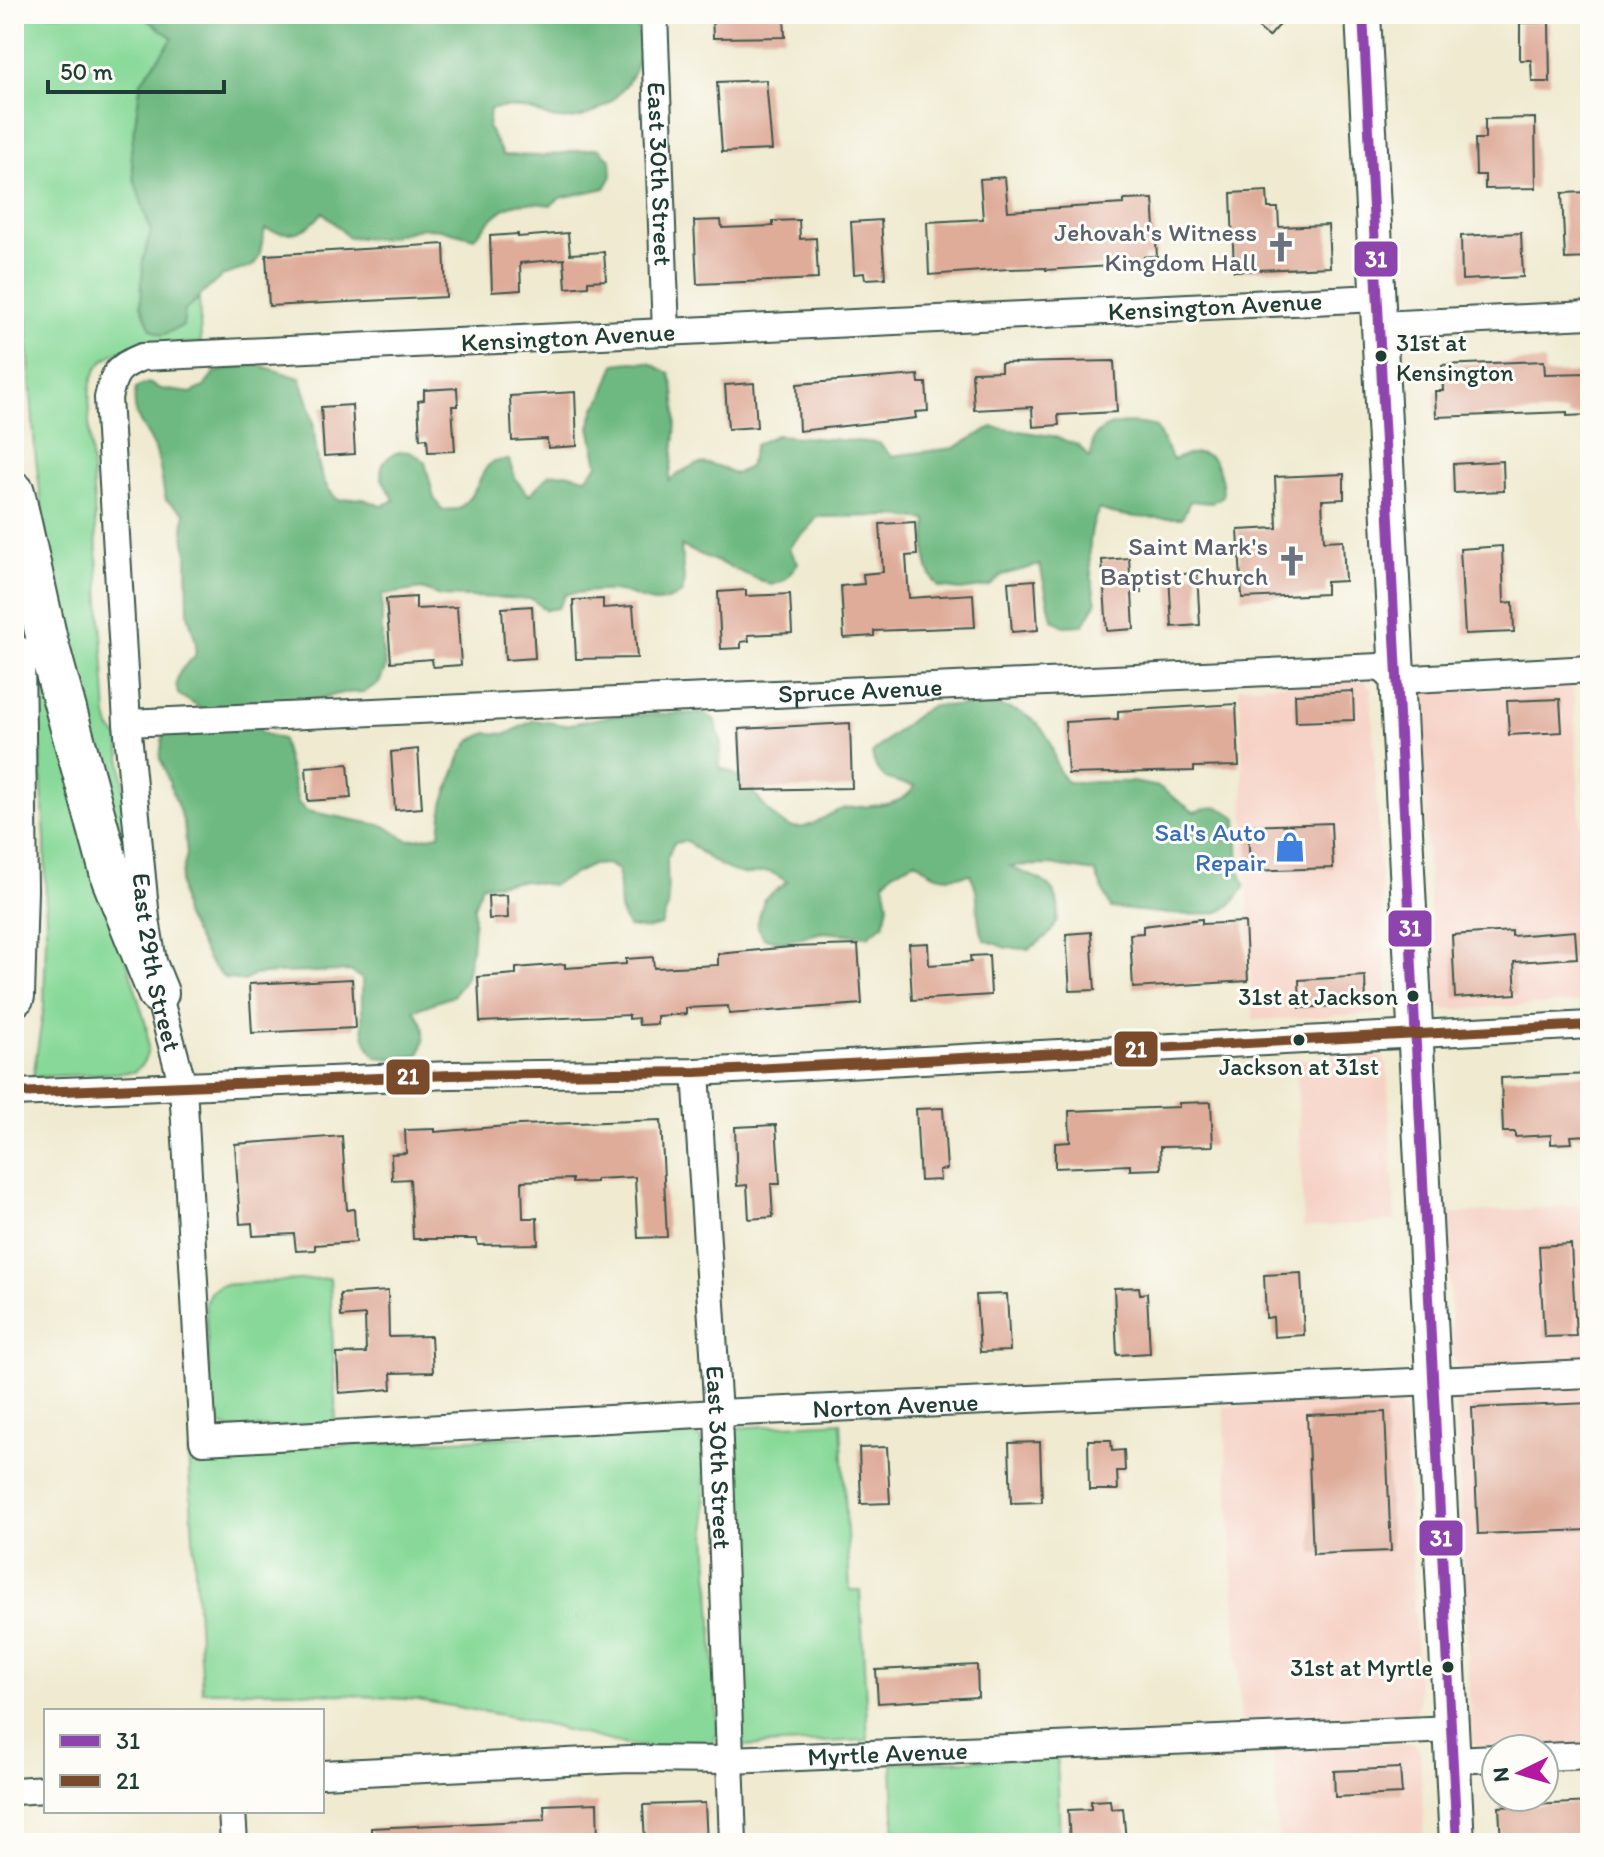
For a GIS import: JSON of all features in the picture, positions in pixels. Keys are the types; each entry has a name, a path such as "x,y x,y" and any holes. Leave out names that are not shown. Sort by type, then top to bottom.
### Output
{"highway":[{"path":"14,492 47,640 112,879 158,993"},
{"path":"14,655 17,890 14,996"}],"main road":[{"path":"1363,14 1396,680 1418,1035 1457,1843"}],"street":[{"name":"East 30th Street","path":"654,14 666,332"},
{"name":"Kensington Avenue","path":"127,723 108,398 112,377 122,365 142,357 666,332 1378,311 1590,315"},
{"name":"Spruce Avenue","path":"127,723 1380,667 1396,680 1590,669"},
{"name":"East 29th Street","path":"127,723 146,919 158,993 183,1086 203,1441"},
{"path":"14,1093 451,1075 696,1072 1590,1025"},
{"name":"East 30th Street","path":"696,1072 718,1413 733,1843"},
{"name":"Norton Avenue","path":"203,1441 718,1413 1590,1374"},
{"name":"Myrtle Avenue","path":"324,1774 629,1759 730,1760 1453,1745 1480,1753"},
{"path":"1560,1756 1590,1755"},
{"path":"14,1791 44,1789"},
{"path":"232,1813 234,1843"}],"shaded area":[{"path":"1354,679 1365,681 1371,688 1387,1003 1382,1011 1374,1014 1253,1020 1239,687"},
{"path":"1573,687 1590,1002 1446,1010 1438,1006 1434,997 1420,705 1423,695 1431,691"},
{"path":"1382,1057 1387,1064 1395,1221 1304,1228 1296,1060"},
{"path":"1590,1205 1590,1363 1466,1369 1457,1366 1453,1359 1446,1214"},
{"path":"1590,1387 1590,1745 1560,1746 1560,1733 1480,1733 1480,1747 1471,1741 1456,1404 1461,1396"},
{"path":"1386,1399 1398,1401 1404,1410 1419,1702 1415,1712 1405,1717 1241,1723 1224,1407"},
{"path":"1414,1744 1420,1752 1425,1843 1278,1843 1273,1751"}],"green space":[{"path":"14,14 139,14 173,38 141,82 131,152 134,179 151,231 143,260 185,310 199,299 201,343 153,344 121,351 97,368 89,397 107,716 110,728 119,738 137,910 53,595 35,451 14,136"},
{"path":"139,14 633,14 641,44 633,74 624,87 614,99 587,115 557,119 522,108 490,109 488,128 503,155 542,156 598,148 611,160 612,176 605,188 560,198 551,205 515,204 491,219 474,238 423,228 379,239 348,237 323,212 298,232 265,229 259,257 253,266 222,276 185,310 183,326 162,335 151,329 141,305 143,260 151,231 134,179 131,152 141,82 173,38"},
{"path":"650,363 670,374 676,414 669,481 686,469 708,463 735,474 749,467 755,445 776,435 879,443 891,456 954,448 992,427 1052,436 1078,445 1090,458 1094,438 1099,432 1114,425 1132,423 1156,427 1173,460 1196,453 1212,458 1220,474 1223,496 1211,503 1190,501 1182,518 1129,516 1099,509 1090,543 1096,603 1083,625 1064,626 1052,619 1040,565 1002,575 990,586 960,590 939,587 927,564 927,520 893,516 816,517 789,549 798,563 785,580 771,585 681,546 682,593 661,602 621,592 594,591 566,594 558,608 545,610 532,599 440,596 422,589 382,595 382,649 386,667 379,683 364,692 342,693 296,705 249,709 262,733 282,739 298,803 307,811 385,826 408,840 440,835 443,804 461,755 470,741 487,733 507,734 534,720 565,725 611,716 703,713 714,719 721,741 720,768 747,784 775,818 784,824 801,827 839,810 902,799 915,786 881,775 872,754 932,706 990,705 1023,714 1041,728 1050,742 1058,769 1067,782 1133,782 1159,787 1194,812 1217,808 1232,814 1237,819 1239,870 1245,886 1234,901 1223,910 1208,914 1111,908 1095,872 1050,865 1010,866 1046,884 1055,896 1058,910 1055,926 1040,941 1029,949 1006,948 985,940 970,874 941,876 916,861 893,872 884,882 888,905 884,924 868,936 823,932 784,942 764,938 757,925 764,899 787,882 769,872 746,874 728,869 687,841 674,843 667,858 668,907 661,925 647,929 628,927 620,910 618,870 607,864 592,865 552,885 524,881 482,885 474,907 473,940 466,977 453,996 414,1010 424,1032 419,1055 395,1059 376,1057 363,1030 362,979 350,971 254,975 244,981 224,978 210,963 184,915 180,882 187,854 184,824 160,757 163,735 206,712 178,694 177,677 195,657 196,642 188,614 187,553 183,529 185,513 166,500 154,445 137,417 136,388 148,383 161,389 191,393 204,387 214,373 240,366 259,365 300,378 311,411 321,473 330,492 338,500 361,498 382,506 394,500 382,478 382,467 392,455 409,452 425,462 434,498 442,510 459,509 472,494 487,467 495,462 509,460 515,479 529,495 550,474 566,473 586,478 598,465 590,426 595,408 615,364"},
{"path":"31,603 67,761 146,1025 148,1051 134,1072 33,1077 44,1006 46,937 45,839"},
{"path":"330,1278 336,1424 231,1429 221,1425 212,1414 205,1303 211,1291 221,1285"},
{"path":"841,1422 850,1590 860,1590 868,1740 741,1746 731,1428"},
{"path":"691,1429 702,1441 718,1733 710,1746 695,1749 631,1746 518,1718 418,1700 292,1691 202,1691 188,1452"},
{"path":"1057,1757 1060,1843 895,1843 892,1763"}],"building":[{"path":"712,14 784,14 785,37 713,38"},
{"path":"1242,14 1289,14 1269,37"},
{"path":"1549,22 1550,82 1532,82 1531,60 1520,60 1520,23"},
{"path":"766,80 772,150 722,152 717,82"},
{"path":"1535,118 1536,188 1485,189 1485,175 1476,175 1475,139 1485,139 1485,119"},
{"path":"1005,177 1008,211 1124,204 1124,200 1153,199 1157,256 1144,257 1144,264 929,275 927,222 983,219 980,179"},
{"name":"Jehovah's Witness Kingdom Hall","path":"1267,191 1268,208 1278,208 1279,227 1328,225 1330,267 1234,271 1231,193"},
{"path":"1590,192 1590,258 1565,259 1562,193"},
{"path":"721,220 722,228 773,226 773,221 799,220 800,239 816,238 818,279 697,284 694,221"},
{"path":"881,220 885,278 865,279 864,273 854,274 851,222"},
{"path":"568,233 570,254 604,252 606,280 588,281 588,286 566,288 564,259 520,263 521,290 492,292 490,236"},
{"path":"1521,233 1523,277 1462,280 1461,236"},
{"path":"444,244 446,297 269,306 266,255"},
{"path":"1114,361 1117,412 1058,415 1059,425 1033,427 1032,407 974,410 972,372 1001,371 1001,363"},
{"path":"1544,361 1545,374 1590,373 1590,408 1587,408 1587,415 1567,416 1567,412 1436,417 1435,391 1443,391 1442,365"},
{"path":"918,375 919,383 926,383 928,411 915,412 916,418 799,431 797,384"},
{"path":"754,383 757,427 728,429 725,385"},
{"path":"457,388 458,406 452,406 455,451 428,452 427,438 420,439 418,401 424,400 424,390"},
{"path":"575,392 577,446 548,448 547,439 512,441 510,396"},
{"path":"352,405 355,454 324,456 321,407"},
{"path":"1503,461 1504,491 1454,493 1453,464"},
{"name":"Saint Mark's Baptist Church","path":"1344,474 1344,499 1322,500 1324,541 1343,540 1345,581 1326,582 1326,594 1242,598 1238,530 1277,528 1275,477"},
{"path":"915,522 917,555 906,556 909,598 973,594 975,627 874,631 874,636 844,638 841,586 864,584 863,574 883,572 880,524"},
{"path":"1502,546 1504,603 1513,602 1514,632 1465,634 1460,549"},
{"path":"1129,558 1130,574 1140,574 1141,593 1132,593 1134,629 1107,631 1102,560"},
{"path":"1197,573 1200,625 1172,627 1169,575"},
{"path":"1035,580 1038,630 1012,632 1008,582"},
{"path":"746,590 746,596 790,594 792,633 748,635 749,641 741,642 741,648 721,649 718,592"},
{"path":"416,597 416,609 457,607 461,665 433,667 432,659 391,662 386,599"},
{"path":"603,599 603,608 633,606 637,658 576,659 573,600"},
{"path":"532,606 535,658 505,660 502,608"},
{"path":"1353,691 1354,720 1296,722 1295,694"},
{"path":"1560,699 1562,732 1509,735 1507,701"},
{"path":"1236,704 1239,766 1194,767 1194,771 1068,774 1065,722 1118,719 1118,711"},
{"path":"850,723 852,788 742,790 739,729"},
{"path":"418,749 422,808 395,810 391,752"},
{"path":"348,764 351,798 308,801 306,767"},
{"name":"Sal's Auto Repair","path":"1331,823 1333,868 1250,871 1248,826"},
{"path":"507,895 508,918 489,919 488,896"},
{"path":"1202,919 1202,924 1245,922 1248,981 1133,988 1130,934 1143,933 1143,926"},
{"path":"1512,931 1512,936 1575,931 1577,958 1514,962 1516,994 1455,998 1452,935"},
{"path":"1091,932 1095,990 1070,991 1066,934"},
{"path":"928,943 929,965 971,962 970,956 989,955 991,995 912,1000 909,944"},
{"path":"858,945 862,1004 729,1014 728,1006 686,1008 686,1014 657,1016 657,1024 639,1025 638,1018 629,1019 629,1015 480,1022 478,977 516,974 516,968 626,964 626,959 653,957 654,968 718,965 718,954"},
{"path":"1365,976 1366,1004 1300,1008 1299,980"},
{"path":"352,979 355,1028 252,1033 249,984"},
{"path":"1590,1074 1590,1135 1571,1136 1572,1143 1551,1144 1551,1135 1515,1137 1515,1132 1503,1132 1501,1078"},
{"path":"1211,1102 1213,1146 1160,1147 1161,1169 1130,1170 1130,1165 1055,1168 1055,1143 1070,1142 1069,1111 1179,1107 1179,1103"},
{"path":"943,1108 947,1169 939,1170 940,1180 920,1181 916,1109"},
{"path":"661,1120 667,1237 638,1238 635,1177 572,1183 572,1179 522,1181 523,1218 537,1218 538,1244 478,1245 477,1239 413,1239 410,1179 392,1180 391,1154 406,1153 405,1130 435,1129 435,1132 519,1125"},
{"path":"776,1125 780,1184 771,1184 773,1217 749,1219 747,1185 737,1186 735,1127"},
{"path":"342,1136 347,1210 354,1209 356,1242 315,1245 315,1250 296,1251 294,1234 253,1236 252,1223 240,1224 235,1144"},
{"path":"1571,1244 1576,1336 1544,1337 1539,1246"},
{"path":"1301,1273 1304,1335 1274,1337 1273,1317 1266,1318 1264,1275"},
{"path":"1139,1287 1140,1294 1147,1293 1150,1353 1117,1355 1114,1288"},
{"path":"388,1291 389,1337 431,1336 433,1372 391,1373 392,1389 339,1393 337,1354 366,1353 365,1315 341,1317 340,1294"},
{"path":"1007,1294 1010,1351 980,1352 976,1295"},
{"path":"1590,1403 1590,1530 1478,1534 1472,1408"},
{"path":"1385,1412 1391,1551 1313,1554 1307,1415"},
{"path":"1088,1440 1111,1440 1112,1451 1124,1450 1125,1471 1117,1471 1118,1490 1089,1490"},
{"path":"1040,1442 1042,1502 1011,1503 1009,1443"},
{"path":"887,1447 890,1503 861,1504 859,1448"},
{"path":"977,1665 978,1697 878,1703 876,1670"},
{"path":"1400,1768 1402,1794 1335,1797 1334,1771"},
{"path":"1110,1800 1111,1809 1123,1808 1126,1841 1070,1843 1068,1810 1091,1809 1091,1801"},
{"path":"1590,1802 1590,1843 1501,1843 1499,1813 1560,1813 1560,1804"},
{"path":"597,1803 598,1843 371,1843 371,1828 545,1820 544,1805"},
{"path":"705,1803 707,1843 645,1843 643,1805"}],"transit line":[{"name":"31","path":"1363,14 1457,1843"},
{"name":"21","path":"14,1093 451,1075 696,1072 1590,1025"}],"place":[{"name":"Jehovah's Witness Kingdom Hall","path":"1281,247"},
{"name":"31st at Kensington","path":"1381,356"},
{"name":"Saint Mark's Baptist Church","path":"1292,561"},
{"name":"Sal's Auto Repair","path":"1290,847"},
{"name":"31st at Jackson","path":"1413,996"},
{"name":"Jackson at 31st","path":"1299,1040"},
{"name":"31st at Myrtle","path":"1448,1667"}]}
